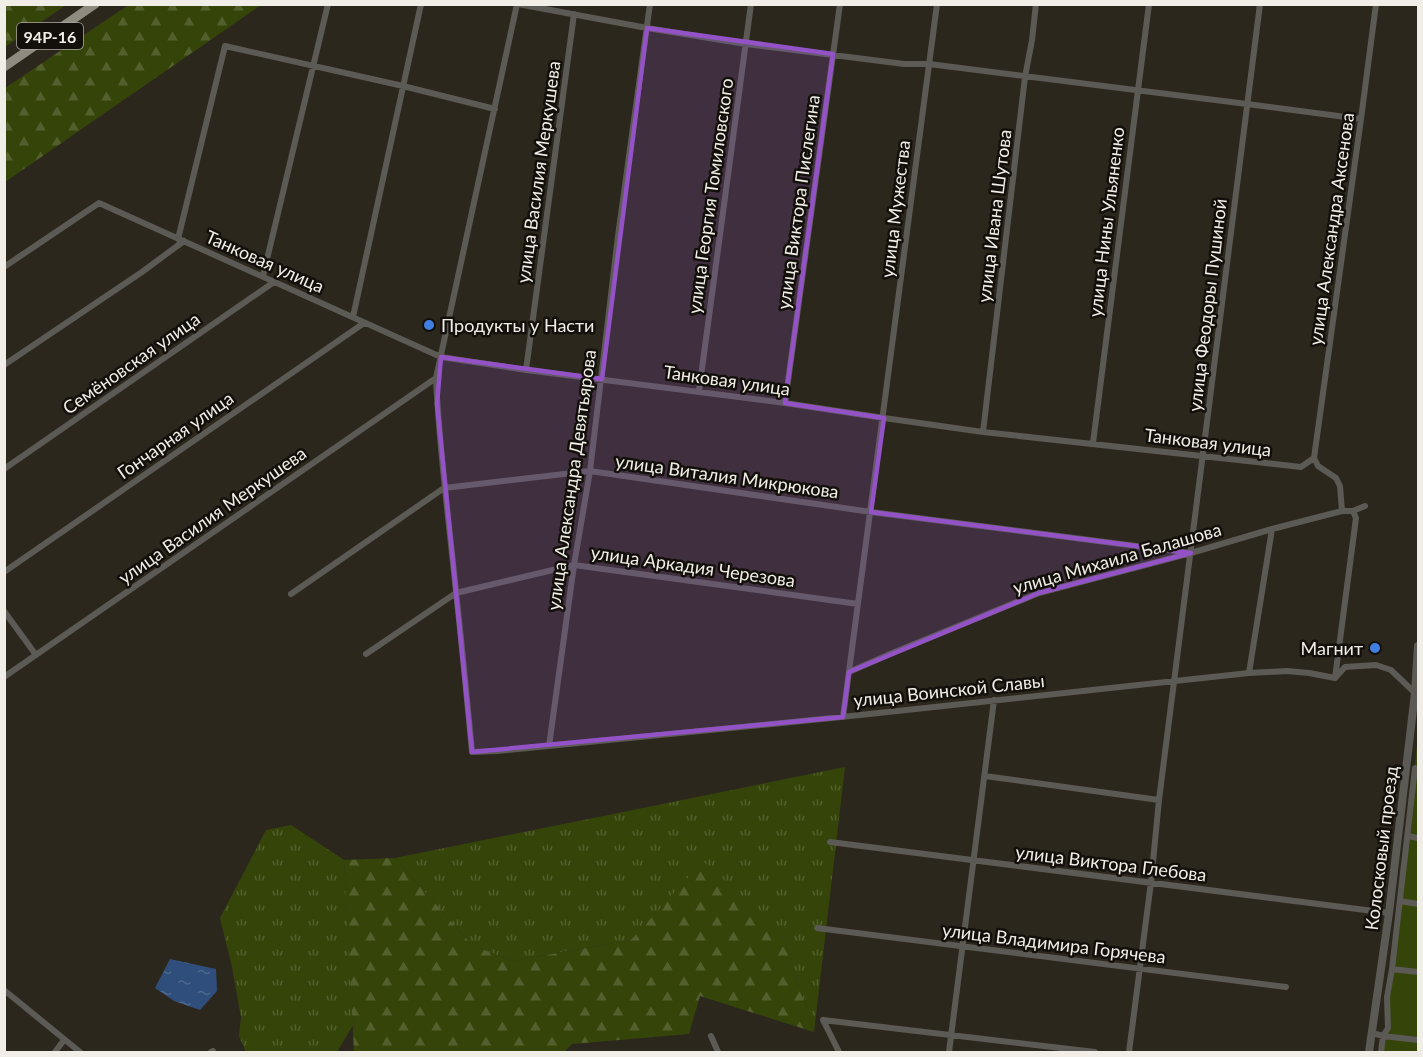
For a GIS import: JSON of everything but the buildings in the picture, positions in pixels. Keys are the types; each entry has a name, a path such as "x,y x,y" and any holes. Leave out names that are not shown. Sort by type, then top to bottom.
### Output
{"main road":[{"name":"94Р-16","path":"4,67 95,4"}],"street":[{"path":"263,276 328,4"},
{"path":"353,317 421,4"},
{"path":"456,592 444,488 436,378 518,4 746,44 904,64 929,64 1362,119"},
{"name":"улица Александра Девятьярова","path":"549,746 574,565 590,471 618,236 650,4"},
{"name":"улица Георгия Томиловского","path":"699,391 751,4"},
{"name":"улица Виктора Пислегина","path":"785,403 840,4"},
{"name":"улица Мужества","path":"843,717 937,4"},
{"name":"улица Ивана Шутова","path":"983,432 1025,77 1036,4"},
{"name":"улица Нины Ульяненко","path":"1093,443 1149,4"},
{"name":"улица Феодоры Пушиной","path":"1129,1053 1260,4"},
{"name":"улица Александра Аксенова","path":"1314,458 1376,4"},
{"name":"улица Василия Меркушева","path":"526,370 574,14"},
{"path":"4,365 142,272 181,240 225,46 495,109"},
{"name":"Танковая улица","path":"4,267 99,203 441,357 983,432 1301,467 1314,458"},
{"name":"Семёновская улица","path":"4,469 274,282"},
{"name":"Гончарная улица","path":"4,572 364,322"},
{"name":"улица Василия Меркушева","path":"4,677 436,378"},
{"path":"1314,458 1318,466 1336,478 1340,486 1342,511"},
{"name":"улица Виталия Микрюкова","path":"291,594 444,488 590,471 871,512 1191,553"},
{"name":"улица Михаила Балашова","path":"849,672 1039,593 1365,506"},
{"path":"1335,678 1356,518 1353,511"},
{"path":"1249,673 1272,529"},
{"name":"улица Аркадия Черезова","path":"366,654 456,592 574,565 858,604"},
{"name":"улица Воинской Славы","path":"456,592 472,752 497,752 843,717 1249,673 1287,671 1335,678"},
{"path":"4,610 36,655"},
{"name":"Колосковый проезд","path":"1369,1053 1417,693 1419,646"},
{"path":"1335,678 1345,667 1376,665 1391,670 1417,693"},
{"path":"949,1053 994,700"},
{"path":"1381,1053 1383,1036 1388,1028 1387,997 1417,768"},
{"path":"985,776 1159,800"},
{"path":"1408,836 1419,838"},
{"name":"улица Виктора Глебова","path":"830,843 1389,914"},
{"path":"1400,901 1419,904"},
{"name":"улица Владимира Горячева","path":"817,928 1286,987"},
{"path":"1392,969 1419,972"},
{"path":"4,990 80,1053"},
{"path":"839,1053 823,1020 1095,1053"},
{"path":"1372,1033 1419,1040"},
{"path":"711,1036 718,1053"},
{"path":"55,1053 64,1040"}],"highlighted area":[{"path":"647,28 833,54 785,403 884,418 871,512 1191,553 1039,593 849,672 843,717 472,752 437,404 441,357 602,379"}],"green space":[{"path":"5,4 66,4 66,5 5,47"},
{"path":"130,4 261,5 5,182 5,88"},
{"path":"1418,736 1418,1052 1382,1052"},
{"path":"845,767 814,1032 781,932 631,940 512,961 472,945 395,858"},
{"path":"291,825 344,860 353,1025 337,1052 246,1052 239,1036 241,1017 220,918 266,830"},
{"path":"395,858 472,945 512,961 631,940 703,861 781,932 814,1032 700,996 689,1034 572,1044 564,1052 354,1052 344,860"}],"water":[{"path":"170,959 216,969 217,991 200,1010 174,1001 155,988"}],"place":[{"name":"Продукты у Насти","path":"429,325"},
{"name":"Магнит","path":"1375,648"}]}
